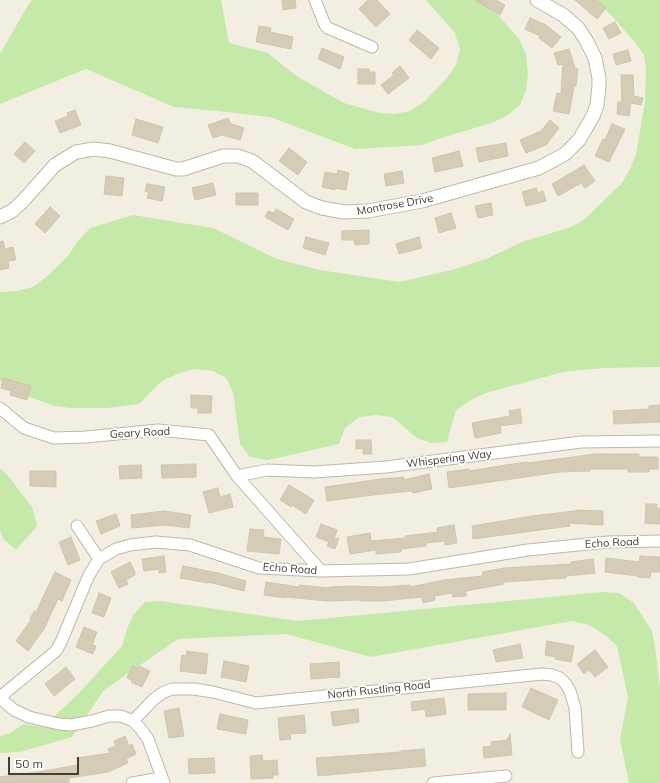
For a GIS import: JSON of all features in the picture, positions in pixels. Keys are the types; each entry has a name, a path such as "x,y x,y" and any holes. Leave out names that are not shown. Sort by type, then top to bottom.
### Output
{"street":[{"path":"315,0 325,25 328,28 372,47"},
{"name":"Montrose Drive","path":"0,217 12,211 22,202 55,165 76,152 94,149 110,151 176,169 183,169 223,156 238,156 252,161 306,202 322,208 344,212 368,211 422,201 539,168 565,154 580,140 589,125 595,110 598,96 599,78 592,53 578,28 563,15 537,0"},
{"name":"Geary Road","path":"0,408 24,428 54,438 158,430 209,435 237,476 321,571"},
{"name":"Whispering Way","path":"237,476 267,470 314,472 386,467 581,442 660,441"},
{"path":"77,526 99,559"},
{"name":"Echo Road","path":"0,698 56,651 89,575 99,559 116,549 130,545 156,542 190,545 259,568 321,571 409,569 528,550 608,542 660,541"},
{"name":"North Rustling Road","path":"133,721 154,699 164,692 172,689 213,692 250,702 261,702 542,674 560,678 566,683 570,691 575,708 578,752"},
{"path":"0,698 14,710 29,717 59,724 71,725 109,716 121,716 133,721 148,739 163,780 132,783"},
{"path":"433,783 506,776"}],"green space":[{"path":"32,0 221,0 229,43 268,53 295,75 344,103 380,113 395,114 410,111 424,102 447,78 456,65 460,49 455,33 426,0 481,0 497,14 520,40 526,55 528,73 526,90 520,105 507,116 491,123 422,145 355,149 270,117 174,107 86,69 0,104 0,54"},
{"path":"595,0 660,0 660,367 604,368 563,372 486,393 471,400 456,410 447,442 431,443 417,438 392,417 376,415 359,417 345,428 339,444 268,460 250,457 240,444 233,392 226,378 213,371 194,369 177,374 162,381 139,404 107,408 71,408 55,406 21,394 0,381 0,292 16,291 33,287 45,278 68,256 78,241 90,228 133,215 213,228 277,259 320,270 399,282 452,270 486,259 522,242 571,227 585,219 622,183 630,169 636,154 645,102 646,70 644,55 612,16"},
{"path":"0,468 9,477 32,507 37,526 16,550 4,540 0,531"},
{"path":"602,592 619,593 634,603 652,631 660,687 660,783 629,783 620,739 628,697 617,646 605,635 589,625 572,621 371,657 286,634 178,639 104,690 72,737 20,752 0,753 0,736 10,733 24,724 43,727 78,694 122,646 133,615 145,602 160,601 298,621"}],"building":[{"path":"282,0 295,0 296,8 283,10"},
{"path":"368,0 377,0 390,14 376,27 359,9"},
{"path":"475,0 496,0 505,5 500,15"},
{"path":"575,0 596,0 606,8 597,19"},
{"path":"530,18 546,25 561,37 552,48 539,38 540,36 525,29"},
{"path":"615,22 621,33 609,39 603,28"},
{"path":"259,26 271,28 270,32 293,37 291,49 256,42"},
{"path":"417,30 439,48 431,59 409,40"},
{"path":"322,48 344,57 340,69 318,59"},
{"path":"569,49 575,68 578,69 576,86 574,86 569,114 553,111 557,93 561,94 563,64 558,65 554,53"},
{"path":"628,50 631,61 616,65 613,54"},
{"path":"400,66 409,78 388,94 381,85 394,75 392,73"},
{"path":"358,69 369,69 369,72 375,72 375,84 358,84"},
{"path":"621,75 633,75 634,96 643,98 641,105 631,103 629,116 617,114 618,102 622,102"},
{"path":"75,110 81,125 60,133 55,121 68,116 67,113"},
{"path":"228,118 231,124 244,128 240,140 222,135 213,138 208,125"},
{"path":"136,119 163,127 158,143 132,135"},
{"path":"550,120 559,128 546,145 526,153 520,140 541,131"},
{"path":"612,124 625,129 609,162 595,156 603,139 605,140"},
{"path":"25,142 35,151 24,163 14,154"},
{"path":"506,143 508,156 479,162 476,148"},
{"path":"289,148 307,162 298,175 279,161"},
{"path":"459,151 463,166 435,172 432,158"},
{"path":"584,165 595,181 585,188 581,183 558,196 552,184"},
{"path":"338,170 349,173 346,190 335,188 335,190 322,187 325,172 337,174"},
{"path":"402,171 404,183 386,186 384,174"},
{"path":"106,176 124,178 122,196 104,194"},
{"path":"213,183 216,195 195,200 192,188"},
{"path":"147,184 165,187 162,201 147,198 149,192 145,191"},
{"path":"536,188 538,193 543,191 546,201 526,206 522,192"},
{"path":"236,193 258,193 258,205 236,205"},
{"path":"491,203 493,215 478,218 475,206"},
{"path":"50,207 60,216 45,233 35,224"},
{"path":"276,209 294,219 288,230 265,217 268,211 274,213"},
{"path":"451,213 456,228 439,233 435,218"},
{"path":"369,230 369,244 355,245 354,240 342,240 342,231"},
{"path":"306,237 329,243 325,255 303,248"},
{"path":"419,237 422,248 399,254 396,244"},
{"path":"3,241 5,249 13,247 16,260 8,261 9,268 0,270 0,242"},
{"path":"3,378 31,386 27,400 10,395 11,391 1,388"},
{"path":"191,395 212,396 211,413 198,413 198,408 191,408"},
{"path":"660,405 660,422 614,424 613,411 649,409 649,406"},
{"path":"520,409 522,423 500,426 501,433 475,438 472,423 510,416 509,411"},
{"path":"356,440 371,440 372,454 363,454 363,448 356,449"},
{"path":"595,454 639,454 639,457 658,457 658,469 649,469 649,472 628,472 628,469 590,469 590,471 560,472 449,488 447,472 469,469 469,471"},
{"path":"196,464 196,477 162,478 161,465"},
{"path":"141,465 142,478 120,479 119,466"},
{"path":"30,471 56,471 56,487 30,486"},
{"path":"429,474 432,489 413,493 412,491 327,501 325,487 381,479 404,477 404,480"},
{"path":"289,485 314,500 306,514 292,505 291,507 280,500"},
{"path":"218,488 220,497 230,494 233,507 209,513 203,492"},
{"path":"646,504 657,504 656,508 660,508 660,524 645,523"},
{"path":"576,510 603,511 603,525 569,523 570,526 473,539 472,526"},
{"path":"164,511 191,515 189,528 165,525 132,528 131,515"},
{"path":"116,514 120,526 101,534 96,521"},
{"path":"321,524 337,530 334,539 339,538 335,549 327,546 329,542 316,537"},
{"path":"454,525 457,543 445,545 445,541 426,543 426,546 401,549 401,552 376,554 376,550 350,554 347,537 370,533 371,541 406,538 405,536 438,532 437,528"},
{"path":"250,529 264,530 263,537 281,539 279,554 247,551"},
{"path":"71,537 80,560 68,565 59,542"},
{"path":"164,556 166,572 159,573 159,569 144,571 142,559"},
{"path":"640,556 660,557 660,572 651,572 650,578 605,572 606,558 639,562"},
{"path":"593,559 595,573 566,576 566,578 503,582 504,584 466,591 466,596 453,597 452,593 434,596 435,600 423,603 422,597 383,601 327,601 264,595 266,582 299,587 299,585 329,588 410,585 410,587 444,580 483,576 482,572 504,568 571,564 571,562"},
{"path":"130,562 135,575 126,580 128,584 119,588 111,572"},
{"path":"183,566 218,573 246,581 244,591 208,582 180,578"},
{"path":"55,572 71,580 62,601 58,599 44,629 28,651 16,641 31,620 30,619 34,611 36,612"},
{"path":"99,593 111,598 104,617 92,613"},
{"path":"84,627 97,632 92,645 96,646 93,654 76,647"},
{"path":"547,641 574,646 571,662 555,659 556,657 545,655"},
{"path":"520,644 523,658 496,662 493,650"},
{"path":"595,650 608,667 595,677 589,670 584,674 577,664"},
{"path":"187,651 208,654 206,674 180,671 182,655 186,656"},
{"path":"224,661 249,666 246,682 221,677"},
{"path":"339,662 340,677 311,679 310,664"},
{"path":"132,666 138,668 139,666 150,671 142,687 131,682 132,680 127,678"},
{"path":"66,667 75,679 54,696 45,684"},
{"path":"531,688 558,700 549,720 522,707"},
{"path":"506,693 506,710 468,710 468,694"},
{"path":"444,698 446,714 426,717 425,709 412,711 411,702"},
{"path":"179,708 184,736 169,738 164,711"},
{"path":"358,709 359,722 333,726 331,712"},
{"path":"220,714 248,720 246,734 217,729"},
{"path":"304,715 306,733 290,734 291,739 280,740 278,718"},
{"path":"510,734 512,755 484,758 483,747 491,746 491,742 507,740"},
{"path":"125,736 129,746 132,744 136,754 126,759 128,763 108,772 69,778 69,782 62,783 0,783 0,777 78,765 77,758 110,753 108,749 116,746 114,741"},
{"path":"424,749 426,766 318,776 316,758"},
{"path":"262,755 263,761 277,760 278,775 273,775 273,778 251,779 250,756"},
{"path":"214,758 215,773 189,774 188,759"}]}
